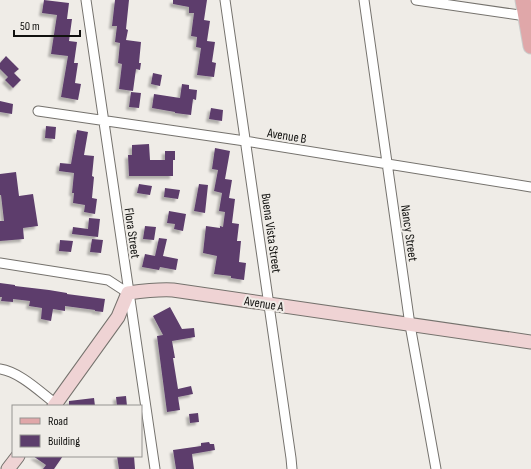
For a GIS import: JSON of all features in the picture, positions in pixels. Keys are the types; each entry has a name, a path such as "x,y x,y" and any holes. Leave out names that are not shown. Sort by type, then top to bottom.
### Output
{"main road":[{"path":"523,0 531,46"}],"street":[{"name":"Flora Street","path":"86,0 105,120 128,293 154,469"},
{"name":"Buena Vista Street","path":"225,0 292,469"},
{"name":"Nancy Street","path":"364,0 410,324 436,469"},
{"path":"416,0 526,16"},
{"name":"Avenue B","path":"38,111 105,120 531,187"},
{"path":"0,263 108,280 128,293 118,317 55,405 16,374 0,369"},
{"name":"Avenue A","path":"128,293 160,289 173,290 531,342"},
{"path":"8,469 17,457"}],"building":[{"path":"44,0 69,3 67,19 72,19 69,41 77,42 74,63 78,63 75,83 81,84 78,100 61,97 68,56 51,54 57,15 42,13"},
{"path":"115,0 129,0 126,29 128,30 126,40 141,42 139,63 141,63 140,70 136,69 133,91 119,89 122,64 118,63 120,43 115,42 117,26 112,26"},
{"path":"173,0 207,0 204,20 210,21 207,41 215,42 212,62 216,63 214,77 197,75 201,48 196,47 197,37 191,36 194,13 189,13 189,7 173,4"},
{"path":"6,56 19,69 14,73 21,80 13,88 5,80 8,77 0,69 0,63"},
{"path":"153,73 162,75 160,86 151,84"},
{"path":"182,84 189,85 189,89 197,90 196,100 193,99 191,115 152,108 154,94 180,98"},
{"path":"131,92 141,93 139,108 129,107"},
{"path":"0,101 13,104 12,114 0,112"},
{"path":"211,108 223,110 222,121 209,119"},
{"path":"46,126 56,127 55,139 45,138"},
{"path":"77,130 88,132 84,155 94,156 92,198 97,199 95,214 84,212 85,205 73,203 74,193 72,193 74,173 59,171 60,163 71,164"},
{"path":"149,144 150,160 165,160 165,151 175,151 175,160 173,160 173,176 129,176 128,155 132,155 132,145"},
{"path":"215,148 230,151 225,179 232,180 229,198 235,199 232,223 239,224 237,241 241,241 239,262 246,263 244,280 231,278 231,276 214,274 217,256 203,253 206,226 223,227 225,212 219,211 222,193 214,191 218,170 212,169"},
{"path":"16,172 19,196 33,194 38,226 23,228 24,239 0,241 0,221 4,221 0,195 0,174"},
{"path":"139,184 152,186 150,195 137,193"},
{"path":"199,184 208,185 205,213 194,211"},
{"path":"165,188 180,190 178,199 164,197"},
{"path":"169,211 186,214 183,231 174,229 175,224 167,223"},
{"path":"89,218 100,219 98,237 72,234 73,227 88,229"},
{"path":"145,226 156,227 154,240 143,239"},
{"path":"159,238 167,239 163,256 178,259 176,270 160,267 159,270 142,267 145,254 155,256"},
{"path":"92,239 103,240 101,253 90,252"},
{"path":"60,240 73,241 71,252 59,251"},
{"path":"0,283 105,299 103,312 65,306 65,311 53,309 51,321 41,319 42,308 29,306 30,301 13,299 13,302 1,301 2,297 0,297"},
{"path":"170,307 182,329 194,328 195,337 172,341 178,389 191,386 193,394 178,397 180,410 167,412 157,336 163,335 153,316"},
{"path":"126,396 127,405 117,405 116,397"},
{"path":"94,398 95,405 69,405 69,401"},
{"path":"198,413 199,422 190,423 189,414"},
{"path":"209,442 210,444 214,444 215,450 192,454 194,469 176,469 173,450 201,446 201,443"},
{"path":"34,457 62,457 54,469 43,469 46,465"},
{"path":"117,457 134,457 135,469 119,469"}]}
